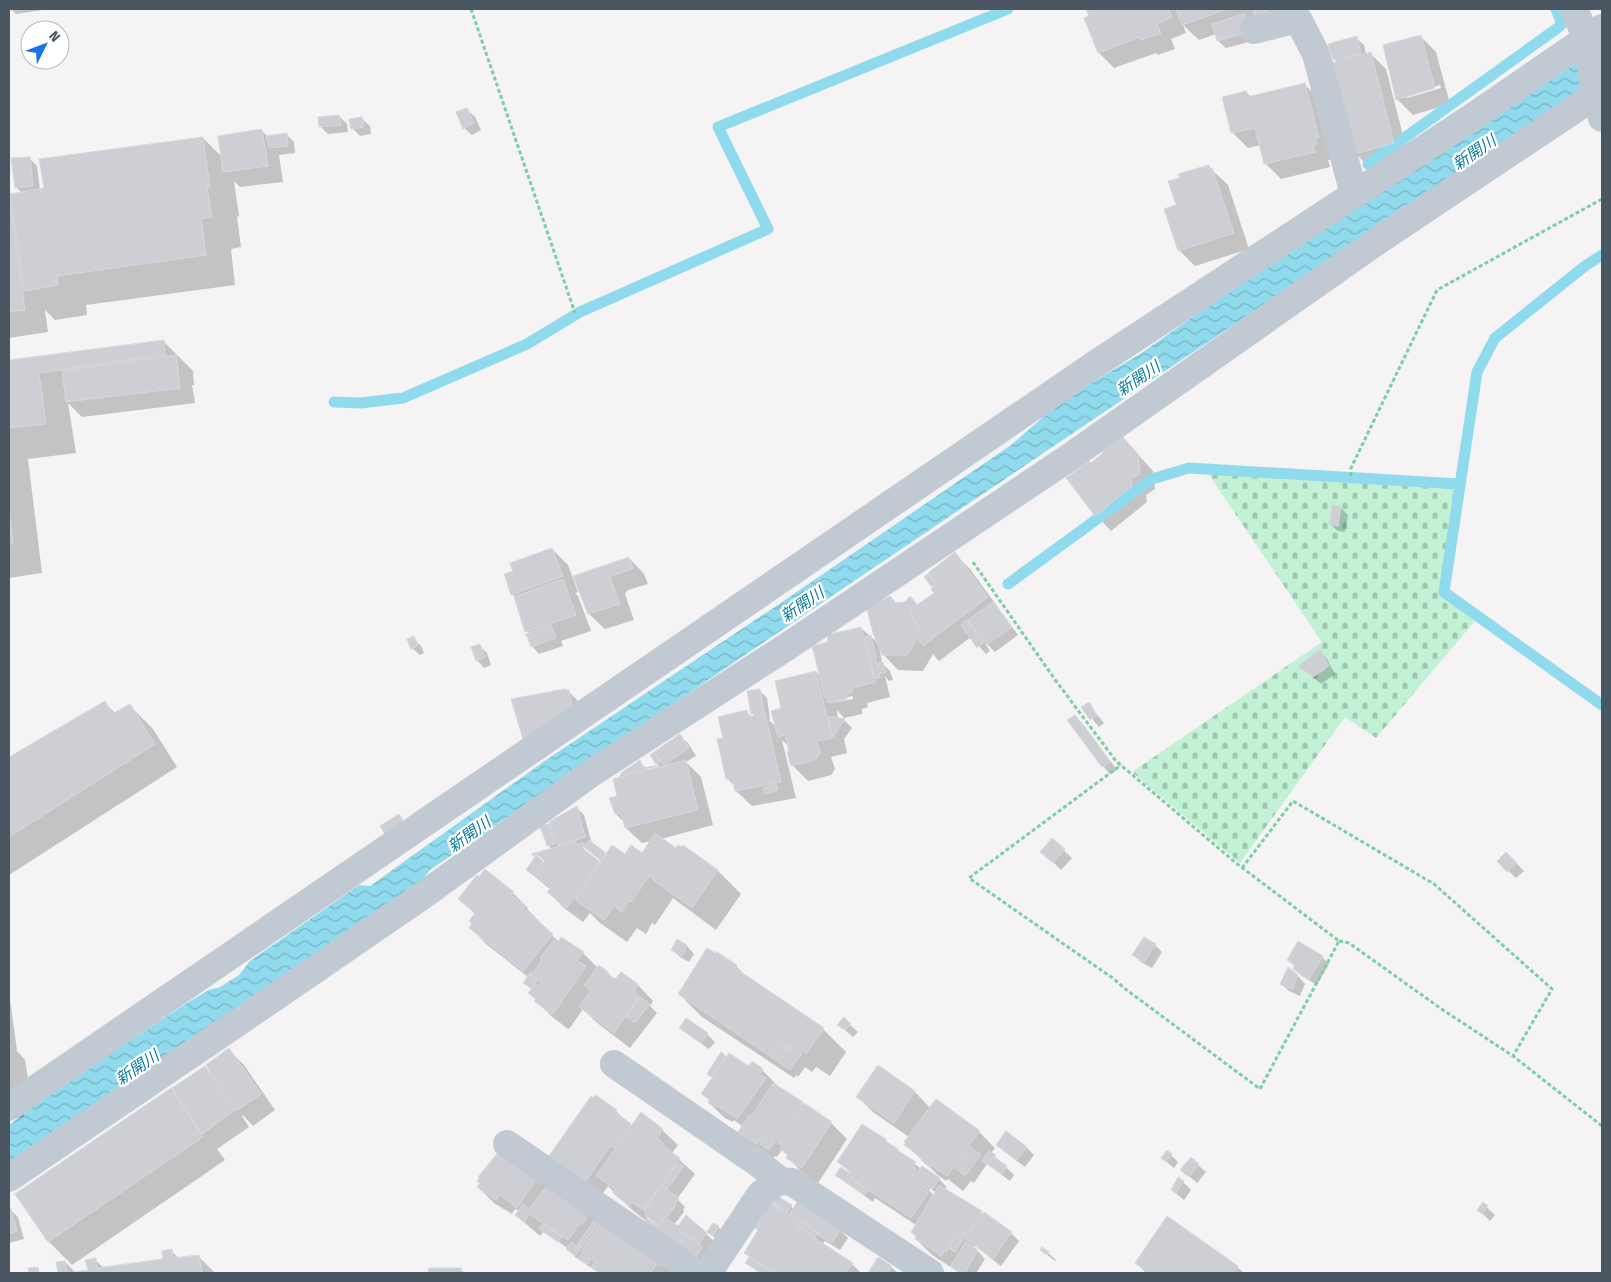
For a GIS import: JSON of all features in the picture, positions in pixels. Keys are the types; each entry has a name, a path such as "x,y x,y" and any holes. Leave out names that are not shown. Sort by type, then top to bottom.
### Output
{"street":[{"path":"9,1178 425,894 594,772 788,646 1070,457 1376,242 1599,99 1595,34 1574,9"},
{"path":"1254,30 1298,19 1316,54 1354,194"},
{"path":"9,1107 1089,368 1595,34"},
{"path":"614,1064 756,1161 781,1181"},
{"path":"506,1144 696,1273"},
{"path":"708,1273 760,1194 781,1181 792,1182 930,1273"}],"path":[{"path":"471,9 575,313"},
{"path":"1352,476 1351,468 1437,290 1602,199"},
{"path":"954,534 1056,681 1121,766 1242,868 1339,941 1349,943 1440,1008 1513,1056 1602,1126"},
{"path":"1121,766 970,878 1114,978 1124,988 1260,1089 1339,941"},
{"path":"1242,868 1293,801 1434,884 1552,989 1513,1056"}],"green space":[{"path":"1207,472 1455,488 1440,594 1475,621 1376,738 1345,717 1240,863 1132,772 1322,642"}],"water":[{"name":"新開川","path":"1602,46 1602,77 576,770 430,870 415,889 9,1167 9,1125 50,1094 190,1001 209,990 220,987 239,975 250,961 359,885 370,886 546,760 788,598 1011,445 1073,394 1143,352 1241,283"}],"building":[{"path":"1086,9 1168,9 1172,17 1157,24 1161,33 1141,40 1140,37 1098,53 1084,18 1089,16"},
{"path":"1176,9 1227,9 1182,25"},
{"path":"1267,9 1268,14 1255,18 1253,11"},
{"path":"1244,14 1249,32 1217,41 1212,24"},
{"path":"1421,35 1435,88 1396,100 1383,45"},
{"path":"1357,36 1361,54 1333,60 1328,44"},
{"path":"1371,52 1394,143 1354,154 1331,63"},
{"path":"1305,83 1319,138 1315,139 1317,144 1313,145 1315,152 1264,164 1255,128 1231,133 1222,97 1246,91 1247,97"},
{"path":"467,108 474,123 463,129 456,112"},
{"path":"339,115 341,125 319,127 318,117"},
{"path":"362,117 364,127 351,129 349,119"},
{"path":"262,129 268,166 223,172 218,136"},
{"path":"287,133 288,146 269,148 266,136"},
{"path":"203,137 210,187 207,187 212,217 201,219 206,255 57,276 58,285 24,291 10,194 44,188 39,159"},
{"path":"30,157 33,186 15,188 11,158"},
{"path":"1209,165 1210,169 1212,168 1234,233 1178,251 1164,209 1176,205 1168,181 1180,178 1178,174"},
{"path":"9,195 25,310 9,312"},
{"path":"164,340 165,355 39,373 46,424 9,428 9,360"},
{"path":"176,355 180,388 66,402 62,371"},
{"path":"1123,437 1138,454 1140,474 1131,479 1132,486 1095,516 1066,478 1089,461 1091,463 1102,452"},
{"path":"1332,505 1341,506 1338,526 1329,524"},
{"path":"9,506 13,544 9,544"},
{"path":"552,548 563,576 511,595 504,574 513,571 510,563"},
{"path":"955,552 988,597 923,646 918,640 923,635 910,610 934,593 931,589 937,585 928,573"},
{"path":"629,557 633,569 613,575 610,578 620,604 588,614 573,576"},
{"path":"928,574 936,584 932,587 924,577"},
{"path":"563,579 576,615 525,632 514,597"},
{"path":"890,596 896,603 905,602 910,596 917,604 909,610 921,634 908,655 882,655 873,633 867,609"},
{"path":"993,602 1012,627 986,645 968,620"},
{"path":"967,620 983,643 977,648 961,625"},
{"path":"551,625 556,638 531,647 526,634"},
{"path":"861,627 875,682 852,688 853,692 846,694 847,699 828,703 825,698 812,646 828,642 827,635"},
{"path":"871,635 880,678 875,679 865,637"},
{"path":"414,636 418,646 411,649 407,639"},
{"path":"480,644 485,657 476,661 471,647"},
{"path":"1320,649 1329,666 1313,677 1298,666"},
{"path":"883,662 886,672 881,674 878,663"},
{"path":"816,671 832,738 817,741 820,753 815,760 791,766 785,735 778,737 771,711 781,708 775,681"},
{"path":"565,689 569,690 572,706 544,724 545,726 532,735 531,733 523,739 511,699"},
{"path":"760,689 764,712 751,714 747,691"},
{"path":"105,701 112,714 130,704 155,744 9,837 9,757"},
{"path":"1089,702 1097,715 1090,720 1081,707"},
{"path":"747,710 749,717 765,713 781,782 735,791 732,778 726,779 717,739 723,738 718,717"},
{"path":"1075,715 1110,762 1102,767 1067,720"},
{"path":"828,716 845,719 833,737"},
{"path":"680,734 689,748 664,765 654,752"},
{"path":"654,752 660,761 656,764 650,755"},
{"path":"640,760 644,770 622,775 621,773"},
{"path":"686,760 698,810 625,828 621,813 615,814 609,798 617,796 613,779"},
{"path":"659,765 645,769 644,768"},
{"path":"776,784 778,790 765,794 763,788"},
{"path":"577,806 585,837 558,846 549,822"},
{"path":"399,814 404,822 385,834 380,826"},
{"path":"549,824 555,844 547,846 540,826"},
{"path":"655,833 676,848 678,845 682,847 683,845 718,870 692,908 652,879 653,876 650,875 622,912 614,906 604,920 575,900 612,845 625,854 631,845 642,853"},
{"path":"1052,838 1065,849 1053,863 1040,852"},
{"path":"589,840 606,853 601,860 580,844 582,842 585,845"},
{"path":"575,842 600,862 567,908 547,892 551,888 535,875 545,860 536,854 534,856 531,854"},
{"path":"1506,852 1517,863 1507,872 1497,861"},
{"path":"536,855 543,861 533,875 526,870"},
{"path":"485,869 514,892 511,895 526,906 524,909 553,934 523,971 469,928 472,924 469,921 475,913 458,899 477,875 479,877"},
{"path":"561,937 584,952 577,961 586,966 554,1013 551,1014 534,1001 536,999 528,993 535,985 541,983 532,975 542,960 540,958 554,940 557,943"},
{"path":"1144,937 1156,944 1144,962 1132,955"},
{"path":"677,939 687,945 682,956 671,950"},
{"path":"1298,941 1323,956 1309,979 1293,969 1295,965 1287,960"},
{"path":"707,948 737,965 735,968 824,1028 806,1054 792,1044 789,1050 779,1043 770,1056 678,994"},
{"path":"599,965 608,972 607,974 615,979 621,972 638,984 634,992 639,997 614,1033 579,1007 591,991 584,985"},
{"path":"1288,967 1298,975 1292,990 1280,984"},
{"path":"531,971 531,975 537,981 531,988 523,983"},
{"path":"640,997 650,1004 635,1023 626,1017"},
{"path":"844,1017 851,1024 845,1030 837,1025"},
{"path":"686,1018 708,1033 701,1043 679,1028"},
{"path":"780,1045 789,1052 792,1046 802,1053 790,1070 771,1057"},
{"path":"229,1048 261,1094 236,1111 206,1065"},
{"path":"721,1052 726,1056 711,1077 707,1074"},
{"path":"729,1053 749,1066 752,1061 763,1069 759,1075 766,1078 737,1119 718,1106 708,1103 710,1100 701,1094"},
{"path":"878,1065 915,1091 894,1123 856,1097"},
{"path":"205,1066 234,1111 202,1134 172,1088"},
{"path":"773,1083 803,1102 777,1141 765,1134 757,1144 738,1132 749,1115 752,1116"},
{"path":"171,1088 203,1137 48,1242 15,1194"},
{"path":"596,1095 617,1110 615,1112 631,1124 614,1148 611,1145 585,1182 549,1156 591,1096 593,1098"},
{"path":"936,1099 980,1131 947,1176 931,1165 929,1167 921,1160 922,1158 904,1145 906,1143 904,1142"},
{"path":"804,1103 832,1122 802,1168 786,1158 788,1155 780,1149 782,1145 778,1143"},
{"path":"641,1112 663,1129 657,1138 664,1144 663,1146 680,1158 643,1210 632,1202 629,1206 613,1193 615,1189 596,1176"},
{"path":"862,1124 886,1139 885,1141 898,1149 898,1151 916,1162 913,1167 916,1169 912,1177 930,1190 911,1218 852,1179 855,1175 837,1162"},
{"path":"1006,1131 1027,1147 1017,1160 996,1145"},
{"path":"765,1136 775,1142 769,1150 760,1144"},
{"path":"970,1147 981,1155 965,1176 955,1168"},
{"path":"501,1149 539,1175 517,1208 499,1194 496,1200 477,1187 480,1183 477,1182 478,1177"},
{"path":"1167,1150 1172,1154 1166,1162 1161,1158"},
{"path":"989,1151 1007,1166 1002,1174 982,1161"},
{"path":"1191,1157 1199,1164 1189,1177 1180,1170"},
{"path":"678,1163 684,1166 667,1189 662,1185"},
{"path":"922,1166 940,1178 933,1189 914,1176"},
{"path":"841,1167 853,1176 848,1184 835,1175"},
{"path":"1178,1177 1184,1181 1176,1193 1171,1190"},
{"path":"852,1180 868,1190 865,1195 849,1184"},
{"path":"549,1183 589,1209 584,1216 587,1218 582,1225 580,1223 568,1240 529,1214 524,1222 515,1215 523,1204 529,1209"},
{"path":"939,1185 982,1211 968,1234 958,1229 942,1256 915,1239 916,1236 911,1232"},
{"path":"661,1186 679,1198 667,1217 665,1216 658,1225 645,1215 646,1212 644,1210"},
{"path":"777,1196 792,1205 787,1212 774,1203"},
{"path":"771,1202 799,1222 796,1226 853,1263 845,1273 775,1273 744,1253 758,1230 755,1228"},
{"path":"797,1202 841,1229 832,1243 790,1214"},
{"path":"1483,1202 1488,1206 1482,1214 1477,1210"},
{"path":"9,1208 11,1208 17,1231 9,1234"},
{"path":"984,1212 1012,1232 993,1259 965,1238"},
{"path":"686,1215 707,1233 699,1244 677,1228 667,1242 644,1223 647,1218 658,1227 665,1217 678,1226"},
{"path":"1167,1216 1238,1266 1233,1273 1149,1273 1135,1263"},
{"path":"597,1217 601,1219 581,1248 577,1245"},
{"path":"603,1220 661,1258 651,1272 653,1273 600,1273 591,1267 595,1262 581,1252"},
{"path":"800,1222 818,1233 815,1237 798,1226"},
{"path":"713,1223 719,1226 713,1236 707,1232"},
{"path":"543,1224 562,1237 558,1242 539,1229"},
{"path":"678,1230 703,1247 694,1260 669,1243"},
{"path":"959,1231 966,1234 955,1252 949,1248"},
{"path":"966,1241 978,1250 965,1273 963,1273 951,1266"},
{"path":"571,1242 580,1249 575,1256 566,1249"},
{"path":"1042,1247 1049,1252 1047,1255 1040,1250"},
{"path":"172,1249 173,1258 199,1255 202,1273 67,1273 88,1270 85,1260 96,1258 97,1268 163,1259 162,1251"},
{"path":"581,1255 590,1260 588,1264 578,1259"},
{"path":"749,1257 773,1273 761,1273 745,1263"},
{"path":"878,1257 892,1266 887,1273 868,1273"},
{"path":"65,1261 67,1273 58,1273 56,1262"},
{"path":"38,1267 39,1273 29,1273 28,1268"},
{"path":"429,1268 462,1268 461,1273 428,1273"}],"waterway":[{"path":"334,402 360,403 403,398 527,344 580,312 768,229 718,127 1008,9"},
{"path":"1368,164 1559,27 1562,24 1556,9"},
{"path":"1602,255 1585,266 1495,338 1477,372 1444,592 1602,705"},
{"path":"1008,584 1152,479 1189,468 1459,484"}]}
